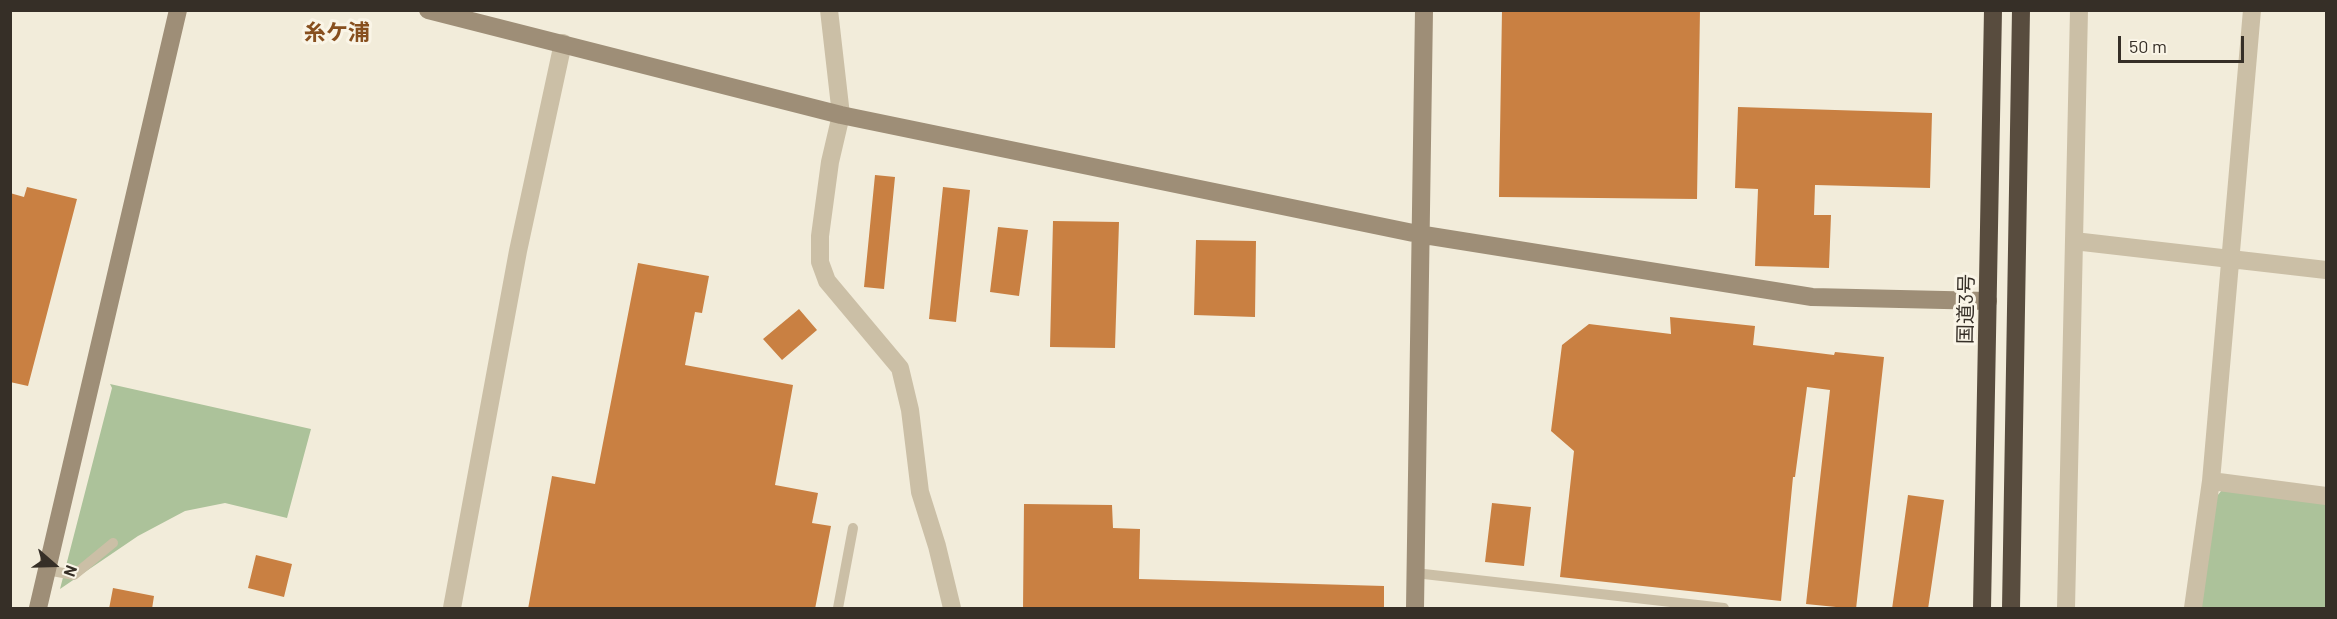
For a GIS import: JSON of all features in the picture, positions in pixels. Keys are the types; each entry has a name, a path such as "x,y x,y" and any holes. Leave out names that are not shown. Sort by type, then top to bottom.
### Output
{"highway":[{"name":"国道3号","path":"1982,609 1993,10"},
{"path":"2011,609 2021,10"}],"street":[{"path":"38,609 178,10"},
{"path":"429,10 841,115 1419,234 1812,297 1988,301"},
{"path":"829,10 841,115 830,162 820,236 820,262 827,281 900,368 910,410 920,492 937,546 952,609"},
{"path":"1415,609 1424,10"},
{"path":"2066,609 2079,10"},
{"path":"2193,609 2211,481 2252,10"},
{"path":"452,609 518,251 563,44"},
{"path":"2074,241 2326,270"},
{"path":"2211,481 2326,496"}],"lane":[{"path":"838,609 853,528"},
{"path":"47,570 74,575 113,543"},
{"path":"1415,573 1724,609"}],"green space":[{"path":"110,384 311,429 287,518 225,503 185,511 138,536 60,589 112,388"},
{"path":"2222,490 2326,503 2326,608 2201,608 2217,496"}],"building":[{"path":"1502,10 1700,10 1697,199 1499,197"},
{"path":"1738,107 1932,113 1930,188 1815,185 1814,215 1831,215 1829,268 1755,266 1758,189 1735,188"},
{"path":"875,175 895,177 884,289 864,287"},
{"path":"27,187 77,199 28,386 10,382 10,193 24,197"},
{"path":"943,187 970,190 956,322 929,319"},
{"path":"1053,221 1119,222 1115,348 1050,347"},
{"path":"998,227 1028,230 1019,296 990,292"},
{"path":"1196,240 1256,241 1255,317 1194,315"},
{"path":"638,263 709,276 702,313 695,312 685,365 793,385 775,485 818,493 812,523 831,526 815,609 528,609 552,476 595,484"},
{"path":"799,309 817,330 782,360 763,339"},
{"path":"1670,317 1755,326 1753,345 1834,355 1835,352 1884,357 1856,609 1806,604 1830,390 1807,387 1795,477 1793,477 1781,601 1560,577 1574,451 1551,431 1562,345 1589,324 1671,334"},
{"path":"1908,495 1944,500 1928,609 1892,609"},
{"path":"1492,503 1531,507 1524,566 1485,562"},
{"path":"1024,504 1112,505 1113,528 1140,529 1139,579 1384,586 1384,609 1023,609"},
{"path":"256,555 292,564 284,597 248,588"},
{"path":"113,588 154,596 152,609 109,609"}],"district":[{"name":"糸ケ浦","path":"337,33"}]}
